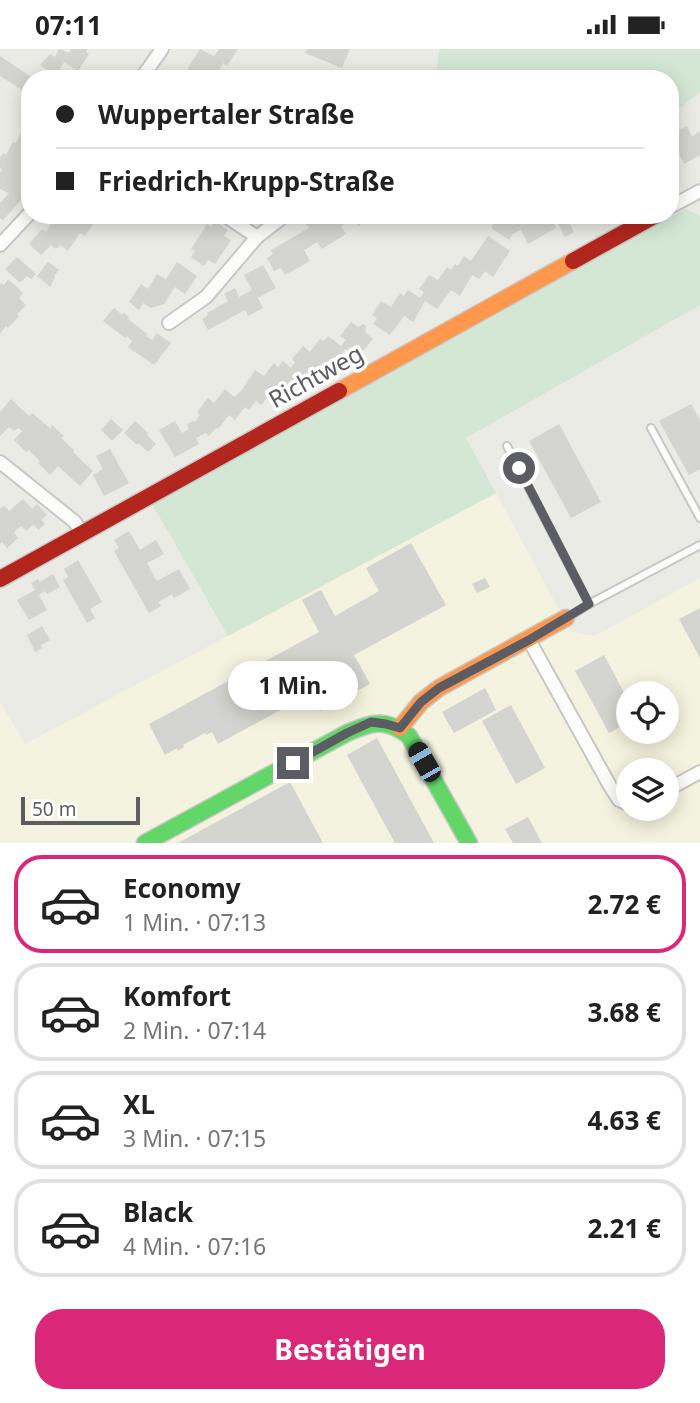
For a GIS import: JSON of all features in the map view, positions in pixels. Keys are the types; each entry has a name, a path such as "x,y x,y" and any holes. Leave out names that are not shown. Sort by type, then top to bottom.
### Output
{"street":[{"path":"147,70 162,49"},
{"path":"679,202 700,191"},
{"path":"0,245 21,223"},
{"path":"238,224 257,237"},
{"path":"169,323 206,297 257,237 275,224"},
{"name":"Richtweg","path":"0,579 640,224"},
{"path":"0,462 75,522 82,534"},
{"path":"400,728 421,702 439,688 566,618"},
{"path":"529,640 616,796"},
{"path":"145,843 371,722 400,728 409,736 469,843"},
{"path":"679,783 700,772"}],"lane":[{"path":"651,428 700,518"},
{"path":"507,446 589,604"},
{"path":"566,618 700,545"}],"shaded area":[{"path":"439,49 700,49 700,92 679,108 679,70 437,70"},
{"path":"685,209 700,216 700,305 466,438 496,493 228,636 152,504 658,224 679,224 679,212"},
{"path":"496,493 571,632 595,636 700,578 700,843 0,843 0,702 25,744"}],"building":[{"path":"59,49 69,53 71,49 88,49 86,52 89,54 79,70 64,62 59,70 47,70 40,65 50,54 55,57"},
{"path":"200,49 214,56 219,49 238,49 227,66 223,63 219,70 187,70"},
{"path":"307,49 350,49 342,68 305,53"},
{"path":"0,56 21,70 21,89 0,76"},
{"path":"687,126 692,136 700,131 700,155 684,164 679,154 679,130"},
{"path":"21,133 21,200 3,220 0,218 0,202 9,193 0,189 0,158 3,153 6,155 13,142 16,143"},
{"path":"51,224 93,224 85,236 80,233 68,251 60,245 56,249 51,245 41,255 29,244 42,229 46,232"},
{"path":"207,224 211,227 213,224 219,224 228,230 224,236 231,240 215,264 208,260 204,266 191,257 195,251 191,249"},
{"path":"306,224 344,224 341,226 346,234 322,249 317,242 304,250 310,261 285,275 281,268 274,271 267,258 273,254 271,250 309,228"},
{"path":"494,224 554,224 556,228 528,244 521,230 509,240 491,228"},
{"path":"558,224 570,224 574,232 565,237"},
{"path":"488,236 510,251 493,277 485,271 479,279 472,275 460,296 451,290 437,309 425,301 413,322 404,316 390,335 373,324 377,318 372,315 381,301 391,307 400,293 404,296 408,290 420,298 424,292 419,289 429,275 438,280 447,267 451,270 455,264 458,266 464,256 471,261"},
{"path":"17,257 36,274 31,279 27,276 20,283 5,269"},
{"path":"48,262 59,270 50,287 37,276"},
{"path":"177,262 197,276 185,294 175,287 164,304 151,308 143,303 139,310 129,302 141,284 148,289 157,274 166,279"},
{"path":"263,265 276,288 258,298 263,308 248,316 245,310 208,330 202,319 207,313 228,301 224,294 235,288 239,297 252,290 244,275"},
{"path":"8,279 23,293 19,298 26,305 17,314 19,316 0,334 0,285 4,285"},
{"path":"114,308 129,317 127,318 152,340 157,333 171,343 154,365 128,347 132,341 127,336 125,338 103,321"},
{"path":"351,322 358,327 364,324 365,332 373,339 362,352 359,351 355,357 345,349 331,369 323,363 308,381 299,374 285,393 276,387 261,405 256,401 249,410 245,407 235,420 229,415 209,436 206,433 196,438 199,444 175,457 159,430 175,421 182,433 189,429 187,424 195,422 200,415 197,412 208,398 214,403 225,389 234,397 255,370 264,376 274,363 278,367 283,361 291,368 295,362 292,359 303,346 310,352 320,339 324,341 328,336 341,346 346,340 340,336"},
{"path":"11,399 29,416 32,413 50,428 52,425 93,471 80,486 58,466 50,475 29,450 26,452 14,440 22,431 18,428 14,431 9,427 0,436 0,412"},
{"path":"691,404 700,420 700,469 689,475 659,421"},
{"path":"111,419 123,430 112,441 101,430"},
{"path":"135,421 156,444 148,452 124,433"},
{"path":"559,424 601,502 571,518 529,441"},
{"path":"110,449 129,483 104,496 93,475 103,469 96,456"},
{"path":"23,499 32,509 37,504 47,515 41,520 45,524 38,530 34,524 26,531 21,526 14,532 18,538 7,548 2,542 0,544 0,509 4,506 9,511"},
{"path":"129,531 140,550 156,540 164,554 147,563 157,581 179,569 190,589 174,598 172,594 158,602 161,606 149,613 114,551 119,548 114,540"},
{"path":"411,543 446,605 354,655 370,684 320,711 310,693 304,696 298,685 292,688 299,700 218,744 212,732 206,735 205,733 183,745 178,751 177,748 165,755 149,724 319,632 302,600 321,590 335,616 379,591 366,568"},
{"path":"78,560 102,602 90,609 95,618 87,623 63,580 68,577 64,569"},
{"path":"53,574 60,587 39,595 47,610 29,620 17,600 35,590 31,583 38,579 40,582"},
{"path":"485,578 490,587 477,593 472,584"},
{"path":"700,608 700,658 679,619"},
{"path":"42,626 50,640 35,652 27,635"},
{"path":"604,655 618,681 616,729 609,733 575,671"},
{"path":"485,688 496,710 454,733 442,712"},
{"path":"511,705 545,768 516,784 482,721"},
{"path":"377,738 434,843 395,843 347,755"},
{"path":"290,782 323,843 178,843"},
{"path":"528,817 542,843 513,843 505,829"}],"traffic: fast":[{"path":"145,843 347,733 372,724 393,726 409,736 469,843"}],"traffic: slow":[{"path":"339,391 573,261"},
{"path":"400,728 421,702 439,688 566,618"}],"traffic: jam":[{"path":"573,261 640,224"},
{"path":"0,579 339,391"}],"route":[{"path":"293,763 371,722 400,728 421,702 439,688 589,604 519,468"}]}
